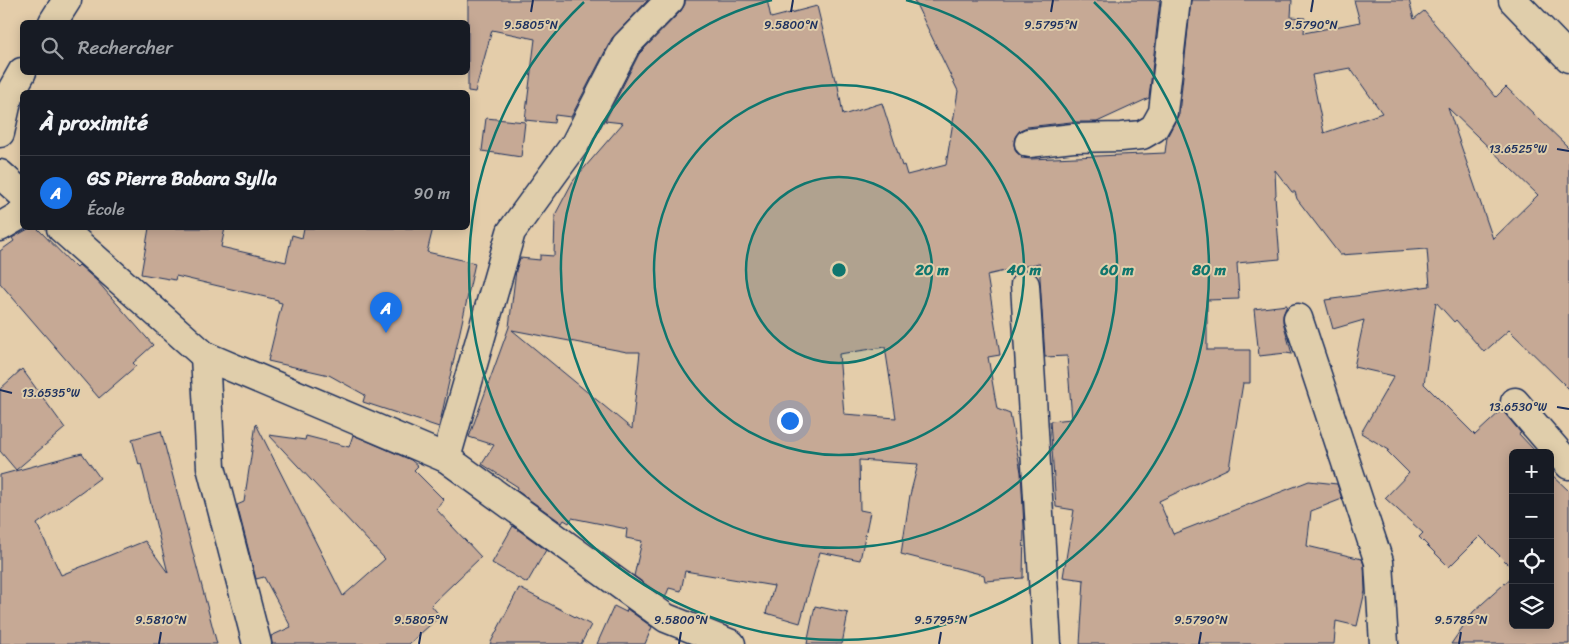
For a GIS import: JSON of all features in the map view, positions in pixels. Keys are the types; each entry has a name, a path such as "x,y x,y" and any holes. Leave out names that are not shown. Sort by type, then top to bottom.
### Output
{"street":[{"path":"54,20 67,0"},
{"path":"446,458 511,232 575,144 626,45 670,0"},
{"path":"1028,143 1073,138 1142,135 1154,128 1163,112 1176,0"},
{"path":"1513,0 1569,58"},
{"path":"0,133 8,96 20,75"},
{"path":"0,174 20,192"},
{"path":"0,227 20,215"},
{"path":"63,230 205,356 446,458 666,618 731,644"},
{"path":"1025,285 1047,644"},
{"path":"1298,318 1379,562 1384,644"},
{"path":"205,356 211,467 257,644"},
{"path":"1515,402 1569,465"}],"building":[{"path":"468,0 648,0 612,38 571,117 555,115 554,123 525,120 535,39 492,30 475,92 468,90 468,75 470,75 470,20 468,20"},
{"path":"685,0 767,0 771,18 817,6 835,80 837,80 843,115 882,103 902,166 904,165 907,175 946,165 958,91 914,0 1160,0 1149,98 1097,122 1071,122 1027,127 1020,130 1015,137 1014,145 1016,152 1021,158 1031,159 1165,153 1167,137 1179,114 1191,0 1292,0 1291,17 1305,18 1304,33 1360,22 1354,0 1409,0 1414,19 1424,11 1496,97 1506,87 1569,148 1569,389 1509,330 1484,352 1456,320 1454,322 1436,302 1424,384 1475,435 1502,410 1521,433 1519,434 1533,449 1509,449 1509,565 1480,536 1449,567 1419,537 1423,533 1385,498 1409,473 1387,451 1389,450 1361,433 1394,376 1354,367 1364,320 1333,329 1325,300 1430,286 1427,249 1340,255 1297,199 1295,192 1292,192 1275,170 1280,259 1237,263 1239,299 1207,300 1207,350 1250,350 1250,383 1243,383 1229,468 1159,501 1173,534 1309,481 1337,484 1342,499 1311,511 1307,546 1362,559 1365,591 1357,626 1336,621 1334,644 1080,644 1084,580 1063,577 1074,510 1056,507 1050,421 1072,419 1067,356 1045,357 1039,263 987,275 1000,355 988,357 997,409 1010,414 1021,472 1024,527 1023,578 985,581 984,575 901,554 910,495 918,464 859,460 860,510 870,512 860,560 820,552 800,623 766,613 774,586 685,571 681,591 669,588 665,598 634,576 642,541 626,538 627,529 572,518 569,523 564,520 562,523 516,490 518,487 482,464 494,445 469,437 509,327 516,270 520,258 540,260 540,255 554,256 555,215 573,181 623,123 605,121 639,54 681,11","holes":["1350,68 1382,113 1324,133 1312,75","1448,108 1538,195 1493,239","512,330 627,352 640,352 632,429","885,347 896,418 844,414 839,354"]},
{"path":"486,118 525,122 521,157 482,151"},
{"path":"26,230 39,230 76,268 79,265 97,281 153,345 133,363 136,366 99,398 0,283 0,251 14,241 12,238"},
{"path":"149,230 225,230 221,247 286,262 292,235 302,238 304,230 432,230 427,252 475,263 439,427 363,402 365,395 329,375 268,361 282,303 278,302 278,300 176,276 175,280 141,274"},
{"path":"1287,305 1283,315 1283,322 1292,354 1259,356 1254,309"},
{"path":"22,369 65,428 16,470 0,451 0,389"},
{"path":"256,424 343,596 385,559 269,435 305,440 306,436 349,447 353,435 411,460 418,466 414,470 444,500 436,509 481,557 431,605 440,616 409,644 272,644 271,636 291,627 264,577 256,579 237,505 244,502"},
{"path":"161,431 217,644 0,644 0,475 82,453 100,478 37,524 61,575 145,541 168,573 141,464 139,465 132,439"},
{"path":"1554,477 1569,491 1569,644 1451,644 1473,612 1509,580 1509,629 1554,629"},
{"path":"513,526 546,550 527,583 492,563"},
{"path":"519,588 591,625 581,644 490,644"},
{"path":"614,606 626,612 627,609 652,627 645,644 597,644"},
{"path":"815,606 848,613 842,644 807,644"}],"place":[{"name":"GS Pierre Babara Sylla","path":"386,333"}]}
